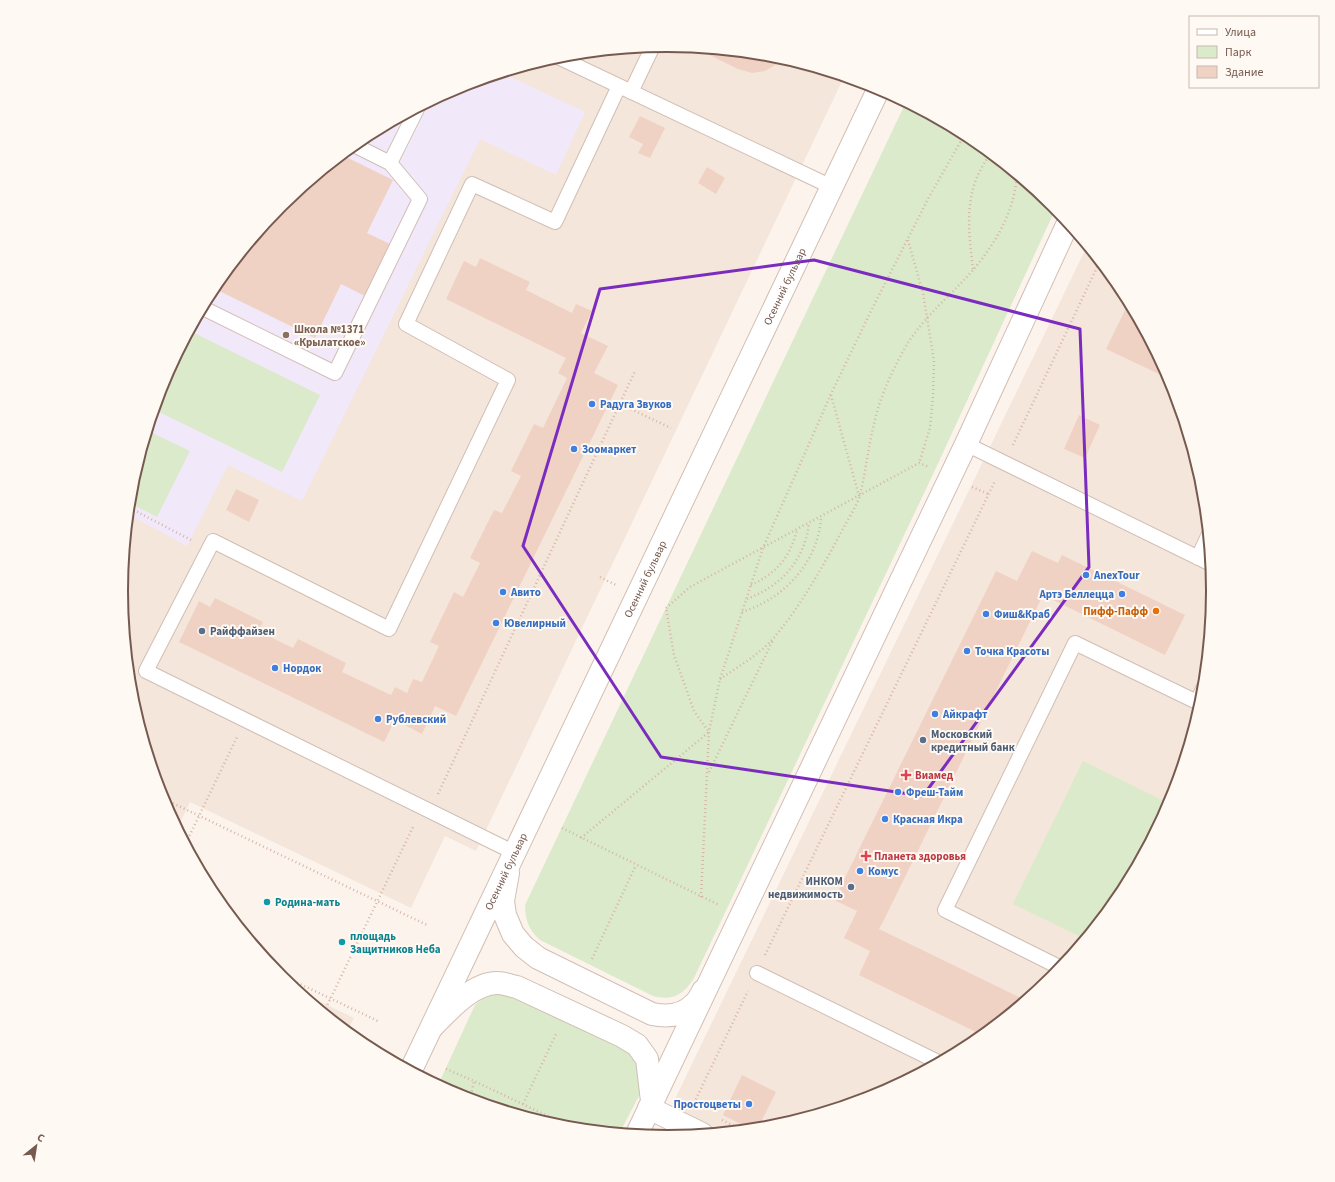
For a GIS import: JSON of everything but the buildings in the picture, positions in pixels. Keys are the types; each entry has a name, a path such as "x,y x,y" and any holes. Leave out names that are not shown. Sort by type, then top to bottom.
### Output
{"street":[{"name":"Осенний бульвар","path":"413,1066 876,94"},
{"path":"639,1129 966,444 1066,228"},
{"path":"513,856 503,901 505,915 513,934 524,947 538,958 652,1014 662,1016 675,1014 688,1009 695,1004 707,985"},
{"path":"431,1027 457,1002 485,984 498,983 516,987 622,1036 636,1045 647,1059 650,1105"},
{"path":"650,1105 693,1129"}],"lane":[{"path":"513,856 146,671 213,541 389,629 508,380 406,324 472,184 555,222 625,89 649,53"},
{"path":"567,61 832,187"},
{"path":"390,163 414,116"},
{"path":"208,310 335,373 420,199 390,163 360,148"},
{"path":"966,444 1205,561"},
{"path":"1198,558 1204,545"},
{"path":"1055,965 945,910 1075,642 1195,701"},
{"path":"756,973 934,1060"}],"path":[{"path":"701,897 709,732 720,679 763,548 831,394 870,312 929,197 962,140"},
{"path":"973,269 968,221 971,196 977,176 988,158"},
{"path":"708,774 773,639 810,588 830,554 860,496 874,424 881,398 892,371 907,344 927,318 973,269 998,237 1016,189 1017,181"},
{"path":"709,732 694,711 674,655 666,608 690,587 798,530 919,463 930,428 934,361 923,293 908,240"},
{"path":"683,1124 1004,463 1097,266"},
{"path":"437,796 635,371"},
{"path":"831,394 860,496"},
{"path":"620,404 670,428"},
{"path":"919,463 926,466"},
{"path":"135,511 191,540"},
{"path":"742,612 755,608 774,597 784,590 801,571 818,538 821,517"},
{"path":"747,599 761,594 789,572 800,554 808,534 809,524"},
{"path":"751,585 763,579 778,567 790,550 798,530"},
{"path":"720,679 773,639"},
{"path":"581,838 709,732"},
{"path":"189,838 239,734"},
{"path":"173,803 427,925"},
{"path":"326,1008 416,822"},
{"path":"562,828 721,906"},
{"path":"299,984 380,1022"},
{"path":"446,1069 549,1117"},
{"path":"471,1093 474,1081"}],"highlighted area":[{"path":"814,260 1080,329 1089,567 923,796 661,757 523,546 600,289"}],"shaded area":[{"path":"632,53 703,53 738,57 773,62 807,70 842,81 476,851 445,836 411,908 190,802 181,821 157,764 147,731 133,661 128,591 130,556 133,521 147,451 157,418 190,342 257,242 286,210 312,186 339,163 398,124 461,93 528,70 562,62"},
{"name":"Школа №1371 «Крылатское»","path":"509,76 585,112 556,175 480,139 302,501 228,465 187,546 134,517 147,451 157,418 170,385 184,353 201,321 219,292 262,236 286,210 339,163 398,124 461,93"},
{"path":"1085,251 1116,292 1134,322 1151,353 1165,385 1178,418 1188,451 1202,521 1206,591 1202,661 1188,731 1178,764 1151,829 1116,890 1073,946 1049,972 996,1019 937,1058 874,1089 807,1112 773,1120 713,1128 680,1112 674,1101"},
{"path":"317,1000 354,1018 350,1026"}],"green space":[{"path":"904,107 906,108 937,124 996,163 1053,214 935,470 694,978 686,989 677,995 666,998 653,996 540,940 528,924 525,905"},
{"path":"195,333 320,395 282,472 159,412 184,353"},
{"path":"152,433 190,451 157,517 136,506 147,451"},
{"path":"1083,761 1163,801 1151,829 1134,861 1116,890 1080,937 1013,904"},
{"path":"496,993 511,996 619,1045 629,1051 637,1060 642,1083 640,1094 622,1128 562,1120 528,1112 461,1089 441,1079 475,1005 485,997"}],"place":[{"name":"Школа №1371 «Крылатское»","path":"286,335"},
{"name":"Радуга Звуков","path":"592,404"},
{"name":"Зоомаркет","path":"574,449"},
{"name":"AnexTour","path":"1086,575"},
{"name":"Авито","path":"503,592"},
{"name":"Артэ Беллецца","path":"1122,594"},
{"name":"Пифф-Пафф","path":"1156,611"},
{"name":"Фиш&Краб","path":"986,614"},
{"name":"Ювелирный","path":"496,623"},
{"name":"Райффайзен","path":"202,631"},
{"name":"Точка Красоты","path":"967,651"},
{"name":"Нордок","path":"275,668"},
{"name":"Айкрафт","path":"935,714"},
{"name":"Рублевский","path":"378,719"},
{"name":"Московский кредитный банк","path":"923,740"},
{"name":"Виамед","path":"906,775"},
{"name":"Фреш-Тайм","path":"898,792"},
{"name":"Красная Икра","path":"885,819"},
{"name":"Планета здоровья","path":"866,856"},
{"name":"Комус","path":"860,871"},
{"name":"ИНКОМ недвижимость","path":"851,887"},
{"name":"Родина-мать","path":"267,902"},
{"name":"площадь Защитников Неба","path":"342,942"},
{"name":"Простоцветы","path":"749,1104"}]}
